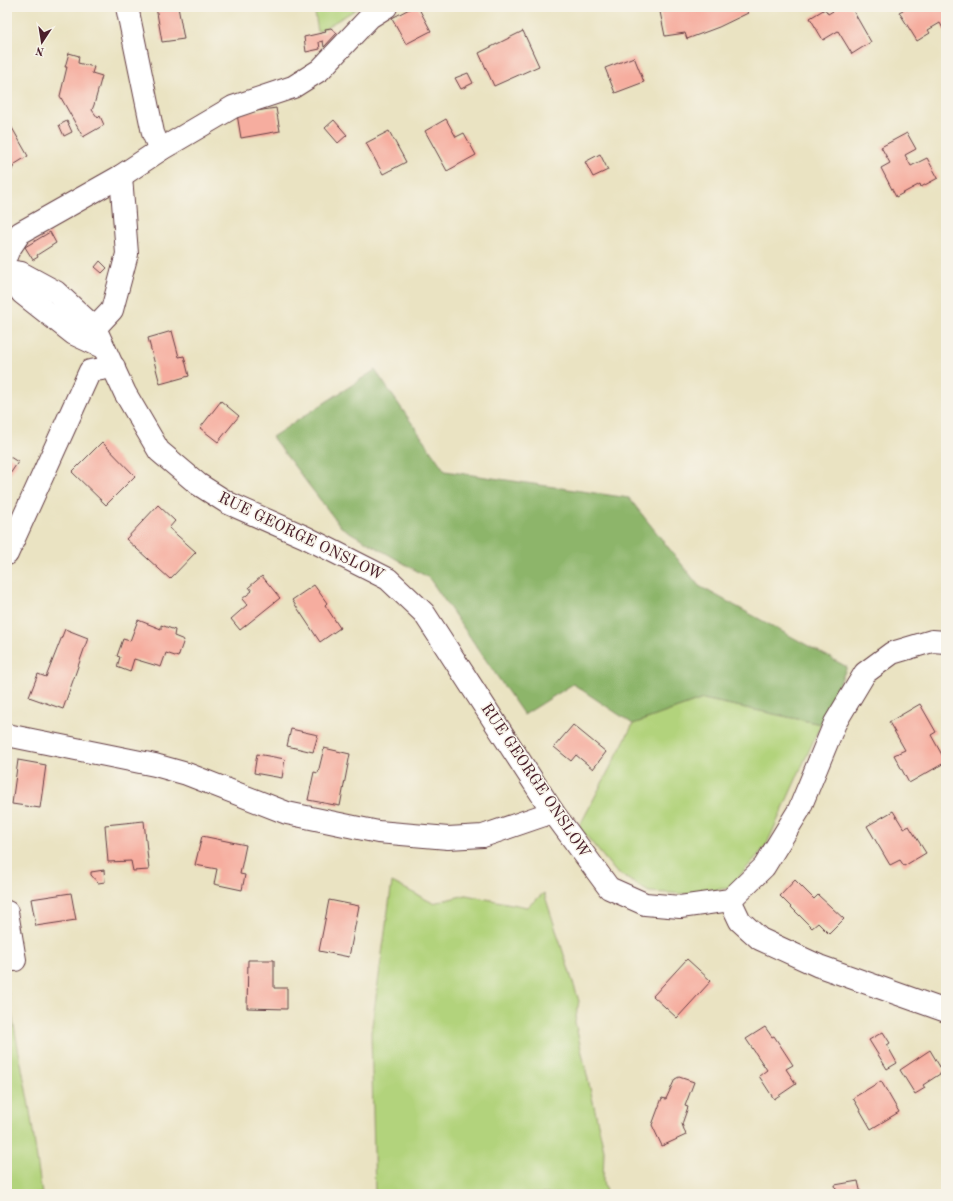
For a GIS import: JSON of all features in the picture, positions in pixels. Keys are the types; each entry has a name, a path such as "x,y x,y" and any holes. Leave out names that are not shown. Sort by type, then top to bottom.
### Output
{"street":[{"path":"127,7 153,133 160,150"},
{"path":"7,254 20,233 121,176 160,150 233,107 293,87 320,70 370,17 386,7"},
{"path":"7,273 21,273 56,292 95,328 112,310 127,254 121,176"},
{"path":"7,273 22,293 74,334 104,348"},
{"name":"RUE GEORGE ONSLOW","path":"95,328 125,393 159,451 198,484 228,503 305,537 388,579 424,613 553,812 609,888 645,904 680,907 730,900"},
{"path":"7,554 90,370 114,367"},
{"path":"946,642 932,641 892,653 865,673 835,723 799,810 764,867 730,900 740,921 760,938 819,966 946,1011"},
{"path":"7,735 155,765 187,774 287,813 378,832 448,838 483,836 553,812"},
{"path":"7,912 15,960"}],"green space":[{"path":"314,7 360,7 318,32"},
{"path":"375,370 445,471 629,498 699,586 847,667 821,724 703,699 633,724 573,684 524,715 429,578 341,527 272,437"},
{"path":"703,699 821,724 766,846 729,888 688,894 649,892 616,872 579,827 633,724"},
{"path":"392,882 433,903 466,895 527,907 544,893 579,1001 575,1022 604,1150 603,1182 607,1194 375,1194 371,1033"},
{"path":"7,988 30,1111 42,1194 7,1194"}],"building":[{"path":"156,7 178,7 184,39 162,42"},
{"path":"413,7 418,7 431,31 406,44 392,18"},
{"path":"659,7 744,7 748,13 719,27 687,39 685,33 665,36"},
{"path":"840,7 851,7 871,42 852,54 838,31 823,40 810,18 825,9 828,14"},
{"path":"909,7 946,7 946,34 940,23 928,30 930,33 917,41 899,12"},
{"path":"331,28 337,33 324,47 323,41 319,42 320,49 306,52 304,37 326,32 325,29"},
{"path":"523,31 539,66 494,86 479,53"},
{"path":"69,53 79,56 78,63 94,67 92,73 102,76 92,110 98,118 100,116 104,125 83,137 60,96"},
{"path":"634,57 644,82 615,93 605,68"},
{"path":"468,73 473,83 461,89 455,78"},
{"path":"276,108 280,131 241,138 237,114"},
{"path":"446,119 456,137 464,133 476,155 447,171 425,131"},
{"path":"334,120 347,135 338,143 325,128"},
{"path":"67,121 72,132 64,136 59,125"},
{"path":"11,126 28,156 15,164 10,173 7,174 7,128"},
{"path":"389,131 406,162 383,174 366,143"},
{"path":"907,133 916,149 905,155 911,166 927,158 938,178 921,187 920,184 896,197 881,168 890,163 881,147"},
{"path":"600,154 608,170 593,177 585,162"},
{"path":"50,232 56,243 37,255 38,257 33,260 25,247"},
{"path":"100,261 107,268 102,273 95,267"},
{"path":"172,331 179,357 184,356 189,376 160,384 148,338"},
{"path":"221,401 239,416 218,442 200,428"},
{"path":"102,442 135,476 106,505 72,472"},
{"path":"10,457 18,462 10,474 7,472 7,462"},
{"path":"158,505 175,521 169,528 196,552 170,579 126,539"},
{"path":"262,576 280,598 240,630 231,619 247,605 242,599 252,591 249,587"},
{"path":"314,585 327,603 325,605 340,628 320,642 292,600"},
{"path":"138,620 161,629 161,625 175,630 174,636 184,640 178,657 166,653 161,667 134,659 130,672 117,667 120,657 117,656 123,639 130,641"},
{"path":"65,629 88,638 63,709 29,697 38,674 46,677"},
{"path":"920,704 936,732 931,735 946,762 909,783 894,755 905,750 889,722"},
{"path":"573,725 606,752 593,769 576,755 571,761 554,747"},
{"path":"291,729 318,735 313,752 287,746"},
{"path":"324,748 350,754 340,806 308,800 314,772 318,773"},
{"path":"257,754 285,759 282,778 254,773"},
{"path":"18,760 46,765 40,808 12,804"},
{"path":"893,811 904,829 909,826 926,853 904,866 900,860 890,865 867,826"},
{"path":"144,821 149,870 133,871 131,861 108,862 105,825"},
{"path":"202,836 246,845 240,874 245,875 242,890 214,884 217,869 195,865"},
{"path":"104,870 105,882 98,883 91,875 91,872"},
{"path":"795,880 814,899 818,895 844,919 829,934 818,923 812,928 780,896"},
{"path":"71,893 76,920 36,926 31,899"},
{"path":"329,900 359,906 349,957 319,951"},
{"path":"687,959 711,981 677,1018 653,996"},
{"path":"248,960 274,960 274,988 287,988 287,1009 247,1008"},
{"path":"765,1027 772,1037 774,1036 793,1065 786,1069 796,1084 774,1099 759,1076 767,1070 746,1039"},
{"path":"883,1032 890,1043 887,1045 897,1063 887,1069 869,1040"},
{"path":"930,1050 943,1072 923,1085 925,1088 915,1094 900,1070"},
{"path":"679,1077 694,1082 685,1106 688,1107 682,1124 686,1135 662,1146 652,1125 662,1098 666,1099 675,1079"},
{"path":"881,1081 899,1112 871,1129 853,1098"},
{"path":"858,1181 861,1194 837,1194 835,1185"}]}
